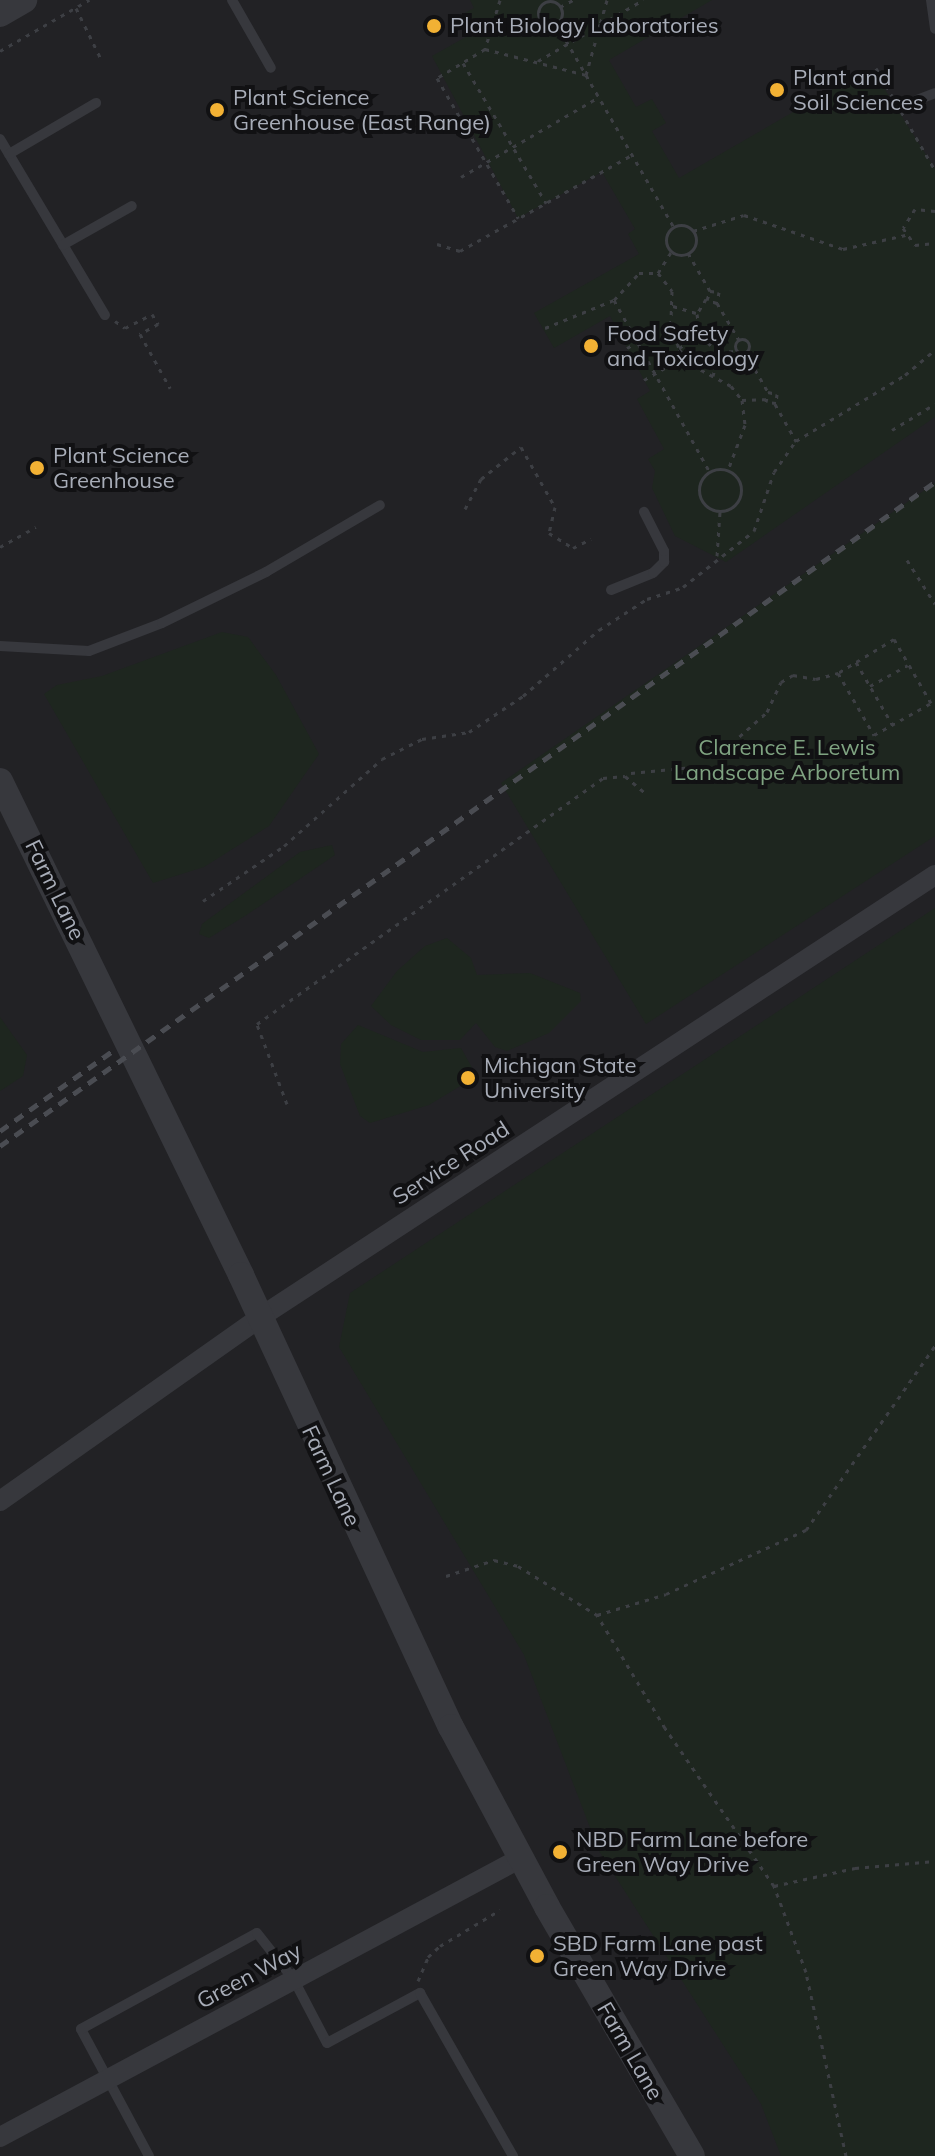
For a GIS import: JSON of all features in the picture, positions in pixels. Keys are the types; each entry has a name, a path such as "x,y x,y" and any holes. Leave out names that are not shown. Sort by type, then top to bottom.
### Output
{"street":[{"path":"0,14 24,0"},
{"name":"Farm Lane","path":"0,781 259,1318 385,1593 521,1858 692,2156"},
{"name":"Service Road","path":"0,1501 259,1318 935,875"},
{"name":"Green Way","path":"0,2137 521,1858"}],"lane":[{"path":"232,0 271,68"},
{"path":"931,0 935,29"},
{"path":"917,100 935,93"},
{"path":"9,154 96,103"},
{"path":"0,139 105,315"},
{"path":"63,245 132,206"},
{"path":"0,646 55,652 104,645 266,572 380,505"},
{"path":"611,590 653,573 664,562 664,551 644,512"},
{"path":"149,2156 81,2029 257,1933 294,1980 327,2043 420,1993 513,2156"}],"path":[{"path":"0,51 89,0"},
{"path":"500,0 485,49 437,78 518,218"},
{"path":"540,19 543,2 560,7 573,0"},
{"path":"586,75 607,0"},
{"path":"536,62 643,0"},
{"path":"560,7 556,23 674,227 693,231 744,215 843,249 905,235"},
{"path":"76,8 101,59"},
{"path":"512,35 540,19 556,23"},
{"path":"485,49 586,75"},
{"path":"463,63 546,203"},
{"path":"876,68 935,170"},
{"path":"461,177 599,97"},
{"path":"437,244 460,251 632,155"},
{"path":"905,235 910,212 922,207 935,211"},
{"path":"671,252 666,240 674,227"},
{"path":"688,253 695,244 693,231"},
{"path":"905,235 917,246 935,243"},
{"path":"671,252 688,253"},
{"path":"658,273 671,252"},
{"path":"688,253 710,291 720,294 717,303"},
{"path":"545,328 614,300 639,273 658,273"},
{"path":"658,273 672,291 671,324 684,357 742,400 765,399 775,404 796,441"},
{"path":"710,291 697,314 700,336 719,352 745,352"},
{"path":"707,299 717,303 739,340 737,351"},
{"path":"614,300 709,471"},
{"path":"673,306 697,314"},
{"path":"105,315 125,328 152,314 158,324 140,334"},
{"path":"134,323 170,388"},
{"path":"627,348 671,324"},
{"path":"679,349 700,336"},
{"path":"739,340 747,342 745,352 768,392 777,394 775,404"},
{"path":"203,901 284,846 382,759 422,739 469,732 523,696 599,630 647,599 683,587 717,557 754,531 774,472 796,441 905,375 935,350"},
{"path":"713,376 719,352"},
{"path":"644,380 684,357"},
{"path":"765,399 768,392"},
{"path":"728,470 745,425 742,400"},
{"path":"892,430 935,404"},
{"path":"465,509 481,479 521,447 555,507 549,533 573,548 591,539"},
{"path":"728,470 740,481 741,496 733,507 720,512 706,507 699,496 699,484 709,471 728,470"},
{"path":"717,557 720,512"},
{"path":"0,547 36,527"},
{"path":"907,560 935,604"},
{"path":"631,773 693,767 714,772 732,743 767,712 781,682 793,675 816,679 838,673 894,639 933,702 874,735 838,673"},
{"path":"856,662 893,725"},
{"path":"870,686 908,665"},
{"path":"287,1104 257,1024 603,778 625,776 644,792"},
{"path":"597,1615 666,1594 806,1530 935,1346"},
{"path":"446,1576 494,1560 518,1566 597,1615 665,1728 774,1886 806,1972 846,2156"},
{"path":"774,1886 855,1868 935,1861"},
{"path":"420,1993 418,1978 428,1957 500,1910"}],"shaded area":[{"name":"Michigan State University","path":"0,0 935,0 935,2156 0,2156"}],"green space":[{"path":"470,0 712,0 609,60 636,107 652,99 666,123 652,131 679,178 847,81 877,77 935,169 935,417 726,562 675,536 652,488 655,471 648,459 664,449 637,399 650,391 610,316 554,348 534,313 639,254 628,234 635,229 602,172 518,218 432,56 473,33 463,14 474,8"},
{"name":"Clarence E. Lewis Landscape Arboretum","path":"935,483 935,836 646,1024 501,783"},
{"path":"222,632 248,637 276,675 319,754 269,826 204,867 153,883 44,694 57,685 102,676"},
{"path":"332,845 335,855 245,916 209,938 199,934 202,924 300,852"},
{"path":"935,908 935,2156 781,2156 761,2104 599,1851 524,1655 339,1347 350,1293"},
{"path":"447,938 471,958 477,975 530,973 580,993 581,1001 549,1033 507,1051 495,1047 476,1023 460,1040 421,1040 391,1025 371,1006 397,971 425,946"},
{"path":"0,1017 27,1055 23,1076 0,1091"},
{"path":"358,1025 423,1052 461,1048 474,1071 467,1082 429,1105 370,1123 360,1116 340,1064 341,1044"}],"railway":[{"path":"0,1146 935,482"},
{"path":"0,1131 114,1050"}],"place":[{"name":"Plant Biology Laboratories","path":"434,26"},
{"name":"Plant and Soil Sciences","path":"777,90"},
{"name":"Plant Science Greenhouse (East Range)","path":"217,110"},
{"name":"Food Safety and Toxicology","path":"591,346"},
{"name":"Plant Science Greenhouse","path":"37,468"},
{"name":"Michigan State University","path":"468,1078"},
{"name":"NBD Farm Lane before Green Way Drive","path":"560,1852"},
{"name":"SBD Farm Lane past Green Way Drive","path":"537,1956"}]}
